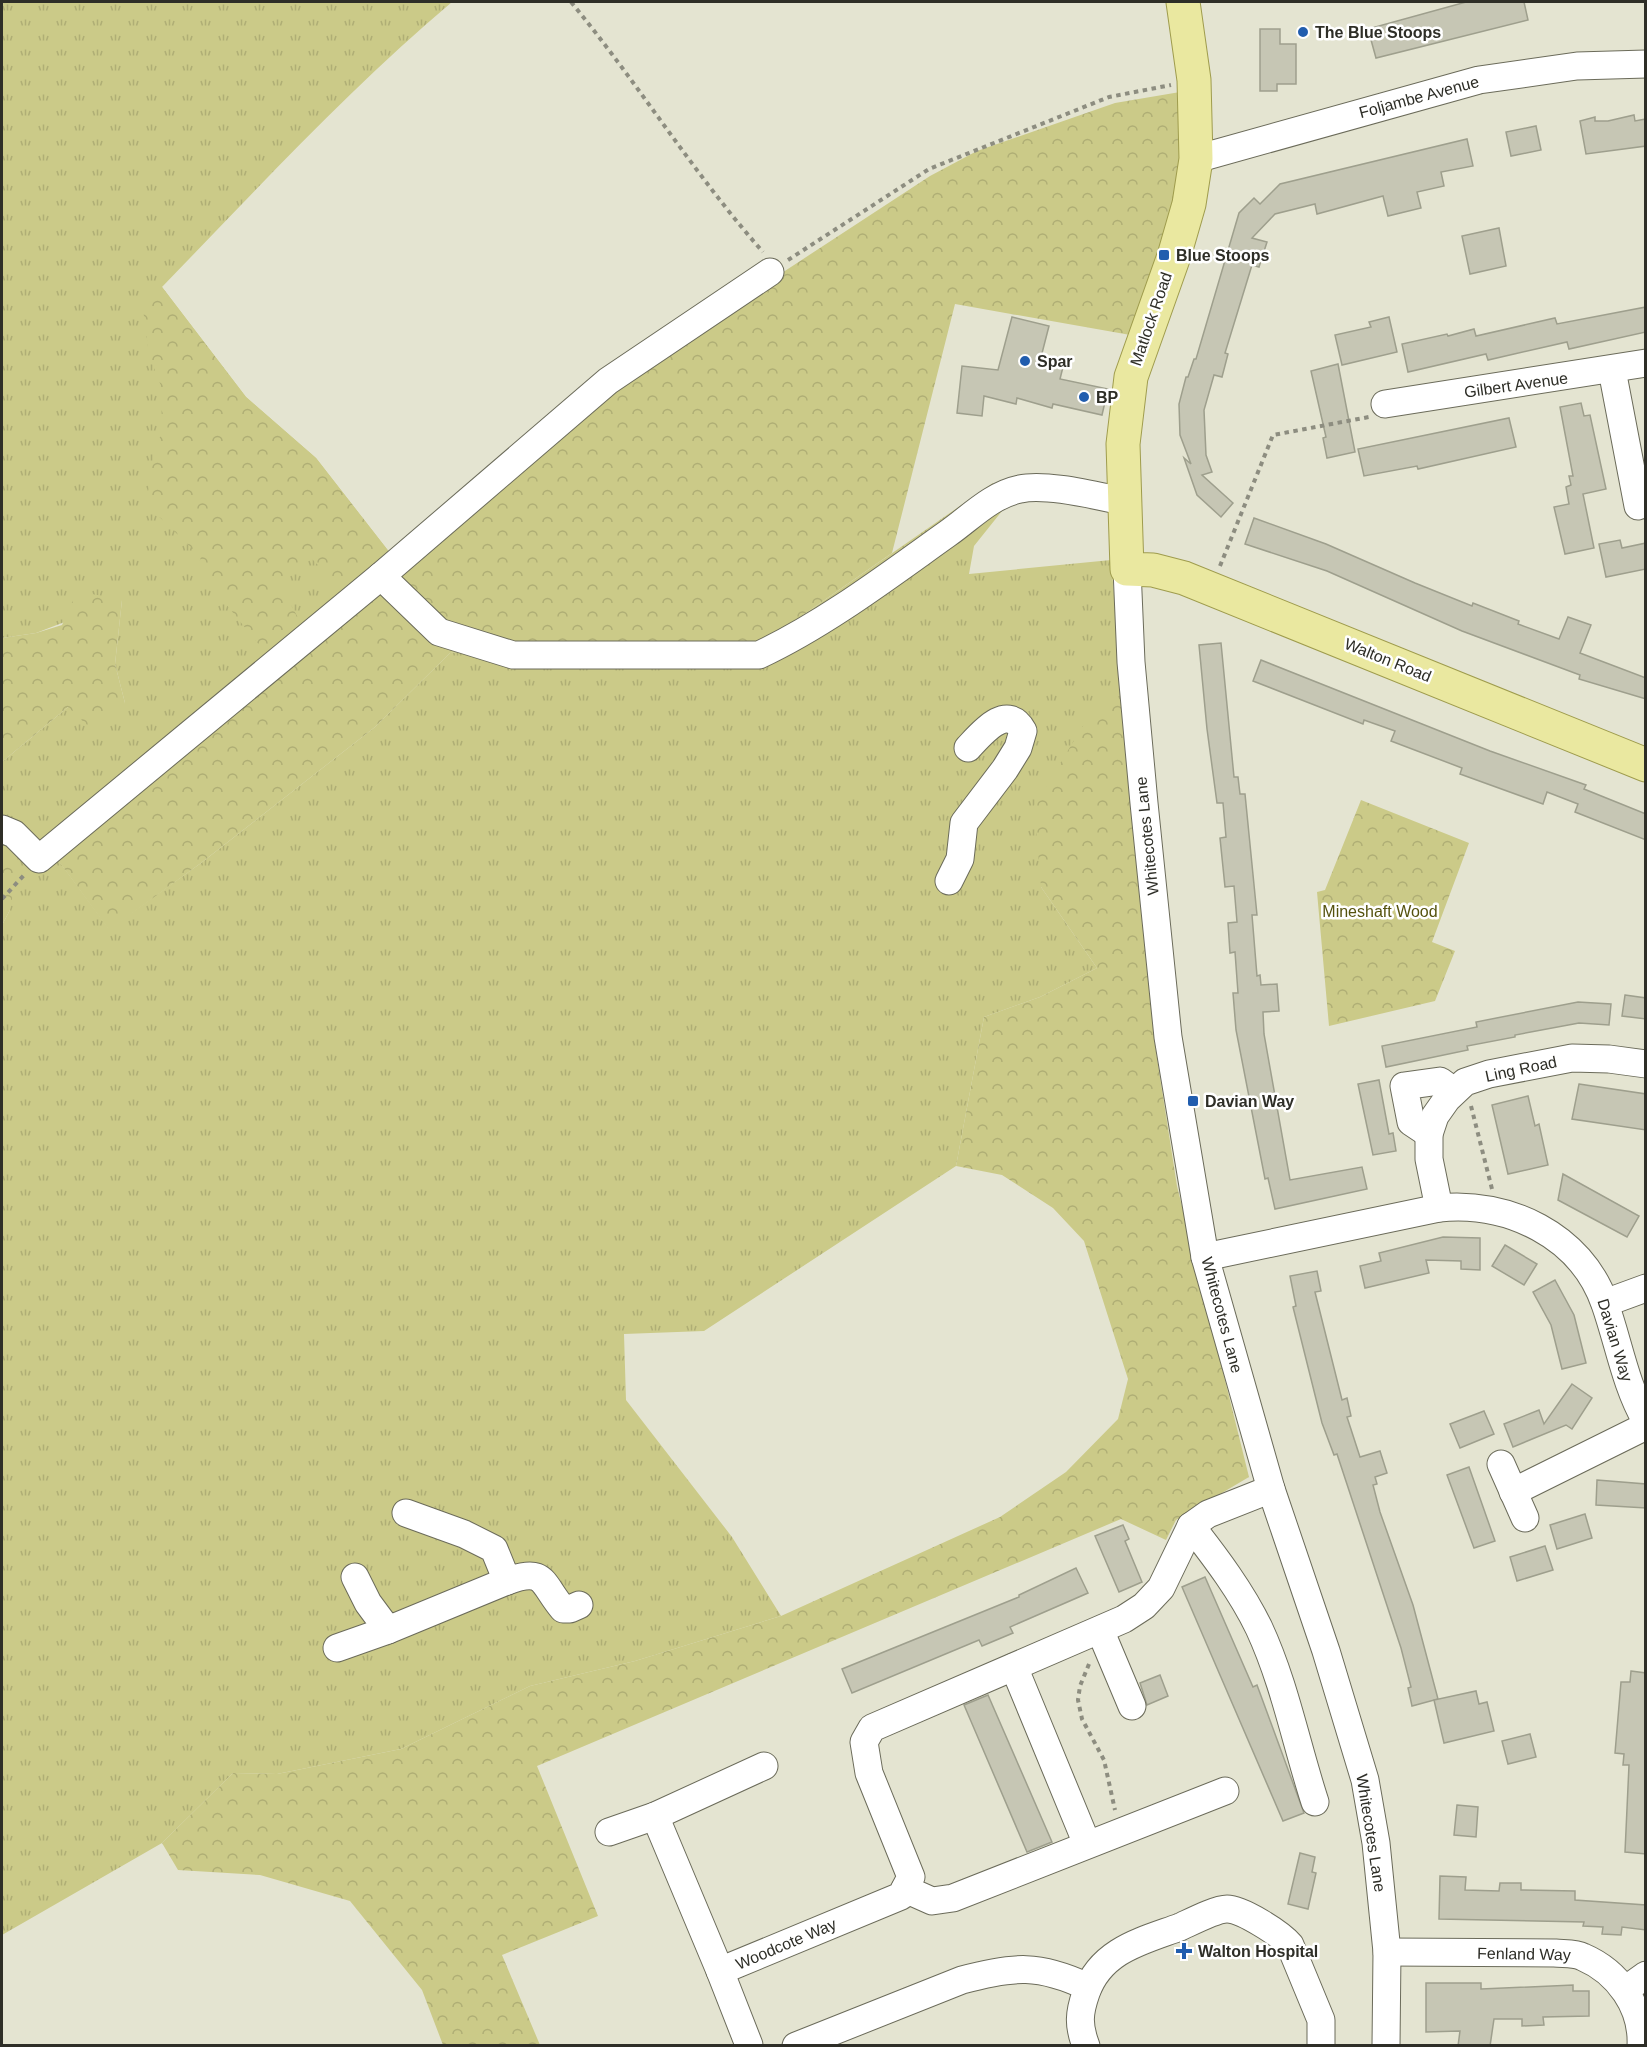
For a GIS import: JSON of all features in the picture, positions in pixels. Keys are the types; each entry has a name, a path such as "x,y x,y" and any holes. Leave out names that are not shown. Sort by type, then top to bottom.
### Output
{"main road":[{"name":"Matlock Road","path":"1127,569 1123,444 1131,377 1189,204 1196,159 1194,80 1183,2"},
{"name":"Walton Road","path":"1127,569 1176,575 1646,765"}],"street":[{"name":"Foljambe Avenue","path":"1196,159 1479,80 1576,66 1646,64"},
{"path":"2,829 14,834 39,859 381,576 608,381 770,272"},
{"name":"Gilbert Avenue","path":"1385,404 1646,363"},
{"path":"1612,370 1638,506"},
{"path":"381,576 439,632 513,655 759,655 794,639 949,533 987,502 1020,489 1072,491 1124,501"},
{"name":"Whitecotes Lane","path":"1127,569 1142,780 1168,1037 1205,1257 1271,1489 1326,1651 1365,1780 1376,1844 1387,1952 1386,2046"},
{"path":"949,882 960,859 964,823 1005,769 1018,748 1023,731 1018,722 1010,718 999,720 968,748"},
{"name":"Ling Road","path":"1460,1086 1489,1074 1572,1058 1609,1059 1646,1064"},
{"path":"1429,1134 1411,1122 1404,1086 1440,1081 1460,1086 1435,1116 1429,1134 1429,1159 1438,1208"},
{"name":"Davian Way","path":"1205,1257 1438,1208 1459,1206 1498,1211 1528,1222 1554,1236 1576,1255 1593,1277 1605,1303 1632,1397 1646,1423"},
{"path":"1605,1303 1646,1288"},
{"path":"1513,1492 1646,1423"},
{"path":"1501,1464 1525,1518"},
{"path":"1225,1791 954,1898 932,1901 905,1889 911,1877 869,1773 864,1742 872,1728 1124,1619 1144,1606 1161,1588 1191,1526 1208,1514 1271,1489"},
{"path":"406,1513 482,1541 494,1549 507,1581"},
{"path":"1191,1526 1225,1570 1259,1628 1290,1711 1299,1752 1315,1802"},
{"path":"337,1648 530,1574 539,1577 562,1609 579,1605"},
{"path":"355,1577 368,1603 388,1630"},
{"path":"1094,1632 1132,1706"},
{"path":"1014,1667 1087,1844"},
{"path":"609,1832 655,1816 764,1766"},
{"name":"Woodcote Way","path":"655,1816 720,1971 901,1896 905,1889"},
{"path":"1086,2046 1079,2027 1079,2014 1088,1987 1106,1959 1125,1948 1229,1909 1277,1934 1290,1945 1322,2020 1321,2046"},
{"name":"Fenland Way","path":"1387,1952 1555,1953 1581,1956 1635,1983 1641,2046"},
{"path":"796,2046 962,1980 986,1973 1036,1968 1061,1975 1088,1987"},
{"path":"720,1971 749,2045"}],"path":[{"path":"571,2 613,53 720,203 770,260 770,272"},
{"path":"770,272 929,169 1109,97 1194,80"},
{"path":"1211,589 1273,435 1371,417 1385,404"},
{"path":"2,899 39,859"},
{"path":"1460,1086 1498,1211"},
{"path":"1094,1632 1093,1655 1080,1686 1078,1700 1082,1719 1104,1760 1110,1794 1122,1830"}],"green space":[{"path":"2,2 452,2 340,105 162,287 246,397 316,458 390,553 56,857 109,929 201,863 375,727 450,653 512,648 760,645 993,483 1002,511 974,546 969,574 1111,560 1123,697 1041,887 1097,968 1040,997 984,1017 956,1166 704,1331 624,1334 626,1400 732,1537 781,1616 635,1661 530,1686 401,1749 277,1774 233,1773 162,1843 2,1935 2,925 10,910 2,838 2,762 68,707 125,703 115,664 122,600 36,633 2,638"},
{"path":"1180,92 1181,153 1171,233 1136,336 955,304 892,553 760,645 512,648 450,653 375,727 201,863 109,930 55,856 609,386 930,176 977,151 1115,103"},
{"path":"162,287 246,397 316,458 390,553 333,599 321,568 307,554 278,581 302,625 267,655 197,568 201,557 147,505 150,471 162,430 161,386 149,355 142,301"},
{"path":"77,591 122,600 115,664 125,703 90,728 68,707 2,762 2,638 36,633 62,625"},
{"path":"1123,697 1155,1045 1177,1186 1249,1477 1176,1520 1166,1540 1121,1519 537,1766 598,1916 502,1955 540,2045 443,2045 422,1990 350,1901 260,1875 178,1870 162,1843 233,1773 277,1774 401,1749 530,1686 635,1661 781,1616 1000,1517 1066,1472 1118,1419 1128,1379 1084,1241 1053,1208 1002,1175 956,1166 984,1017 1040,997 1097,968 1041,887 1034,806 1089,716"},
{"name":"Mineshaft Wood","path":"1361,800 1469,843 1432,942 1455,951 1435,1001 1329,1026 1317,892 1325,890"},
{"path":"2,838 20,854 10,910 2,925"}],"building":[{"path":"1466,2 1524,2 1528,20 1376,58 1368,29"},
{"path":"1260,29 1280,29 1280,44 1296,44 1296,84 1277,84 1277,91 1260,91"},
{"path":"1634,115 1635,121 1646,119 1646,146 1586,154 1580,121 1595,117 1595,121 1608,121"},
{"path":"1536,126 1541,150 1511,156 1506,132"},
{"path":"1467,139 1473,166 1441,172 1444,186 1417,192 1421,208 1388,216 1383,196 1317,214 1315,204 1275,214 1252,238 1267,242 1259,267 1252,265 1225,353 1228,354 1222,377 1214,375 1204,410 1206,455 1212,472 1202,475 1233,503 1221,517 1197,495 1184,458 1191,464 1180,435 1179,404 1186,377 1196,359 1239,213 1254,198 1260,204 1280,184"},
{"path":"1499,228 1506,266 1470,274 1462,236"},
{"path":"1646,307 1646,332 1569,349 1567,342 1488,360 1486,354 1408,372 1402,344 1474,329 1476,336 1555,318 1557,324"},
{"path":"1012,317 1049,326 1040,361 1063,367 1060,379 1108,389 1102,415 1053,404 1052,408 1017,398 1016,404 984,396 982,416 957,413 962,366 998,370"},
{"path":"1389,317 1397,352 1342,365 1335,335 1371,327 1369,322"},
{"path":"1338,364 1355,452 1327,458 1323,438 1326,437 1311,371"},
{"path":"1581,403 1584,416 1590,415 1606,489 1583,494 1594,548 1565,554 1554,507 1569,504 1566,487 1571,485 1569,476 1573,476 1560,407"},
{"path":"1509,418 1516,447 1418,469 1417,466 1364,476 1358,449"},
{"path":"1254,518 1326,544 1415,583 1472,606 1473,603 1519,621 1518,624 1559,639 1568,617 1591,625 1580,653 1646,678 1646,699 1579,679 1580,675 1462,631 1327,571 1245,544"},
{"path":"1620,540 1622,548 1646,543 1646,569 1606,577 1599,544"},
{"path":"1221,643 1234,777 1238,777 1240,794 1245,794 1257,915 1252,915 1257,976 1260,975 1261,985 1277,984 1279,1011 1263,1012 1264,1034 1290,1180 1362,1167 1367,1189 1275,1209 1268,1178 1265,1179 1236,1030 1233,993 1238,993 1235,952 1230,953 1228,923 1237,922 1234,886 1225,887 1220,838 1226,837 1223,803 1217,803 1207,729 1199,645"},
{"path":"1261,660 1490,751 1586,785 1584,789 1646,814 1646,840 1575,812 1578,804 1547,792 1543,804 1460,774 1462,768 1391,741 1395,731 1364,720 1363,724 1253,681"},
{"path":"1625,995 1646,998 1646,1019 1622,1016"},
{"path":"1578,1002 1611,1004 1609,1025 1579,1023 1515,1035 1515,1037 1467,1046 1468,1050 1386,1067 1382,1046 1477,1027 1476,1022"},
{"path":"1379,1080 1389,1134 1393,1133 1396,1151 1373,1155 1358,1084"},
{"path":"1579,1084 1646,1094 1646,1130 1572,1119"},
{"path":"1528,1096 1535,1126 1539,1124 1548,1165 1508,1174 1492,1105"},
{"path":"1563,1174 1639,1216 1627,1237 1558,1200"},
{"path":"1443,1237 1480,1238 1480,1270 1461,1269 1461,1261 1426,1260 1429,1273 1365,1288 1360,1266 1381,1261 1379,1253"},
{"path":"1505,1245 1537,1264 1524,1285 1492,1266"},
{"path":"1317,1271 1321,1291 1315,1292 1342,1400 1347,1398 1351,1416 1347,1417 1360,1457 1380,1451 1387,1473 1375,1477 1377,1484 1373,1485 1380,1512 1413,1605 1438,1699 1412,1706 1408,1688 1411,1687 1401,1648 1337,1454 1334,1455 1322,1423 1293,1307 1296,1306 1290,1276"},
{"path":"1555,1280 1574,1315 1586,1363 1562,1369 1551,1325 1533,1292"},
{"path":"1572,1384 1592,1398 1572,1429 1566,1425 1513,1447 1504,1424 1539,1410 1544,1424"},
{"path":"1484,1411 1494,1434 1460,1448 1450,1424"},
{"path":"1469,1467 1495,1541 1474,1548 1447,1475"},
{"path":"1597,1480 1646,1484 1646,1508 1596,1505"},
{"path":"1585,1514 1592,1538 1557,1549 1550,1525"},
{"path":"1123,1525 1129,1539 1125,1541 1142,1582 1119,1592 1095,1536"},
{"path":"1545,1546 1553,1570 1517,1581 1510,1557"},
{"path":"1076,1568 1088,1593 1010,1627 1013,1633 982,1646 979,1640 852,1693 842,1669 1019,1597"},
{"path":"1205,1577 1253,1687 1257,1685 1304,1813 1283,1821 1182,1587"},
{"path":"1631,1671 1646,1673 1646,1854 1625,1852 1629,1765 1623,1765 1624,1754 1615,1753 1621,1682 1630,1682"},
{"path":"1160,1675 1168,1696 1147,1705 1140,1683"},
{"path":"1476,1691 1479,1704 1487,1702 1494,1731 1444,1743 1434,1700"},
{"path":"988,1695 1052,1842 1027,1852 964,1705"},
{"path":"1530,1734 1536,1757 1508,1764 1502,1741"},
{"path":"1457,1805 1478,1807 1476,1837 1454,1835"},
{"path":"1300,1853 1315,1857 1312,1872 1316,1873 1308,1909 1288,1904"},
{"path":"1440,1876 1466,1877 1465,1890 1499,1891 1500,1883 1521,1883 1521,1890 1575,1891 1575,1900 1646,1905 1646,1930 1622,1927 1621,1935 1602,1934 1603,1927 1583,1926 1584,1922 1439,1919"},
{"path":"1426,1983 1481,1983 1481,1989 1573,1985 1573,1991 1589,1991 1589,2016 1543,2017 1544,2025 1522,2026 1522,2019 1494,2019 1490,2046 1458,2046 1460,2031 1426,2032"}],"place":[{"name":"The Blue Stoops","path":"1303,32"},
{"name":"Blue Stoops","path":"1164,255"},
{"name":"Spar","path":"1025,361"},
{"name":"BP","path":"1084,397"},
{"name":"Davian Way","path":"1193,1101"},
{"name":"Walton Hospital","path":"1184,1951"}]}
